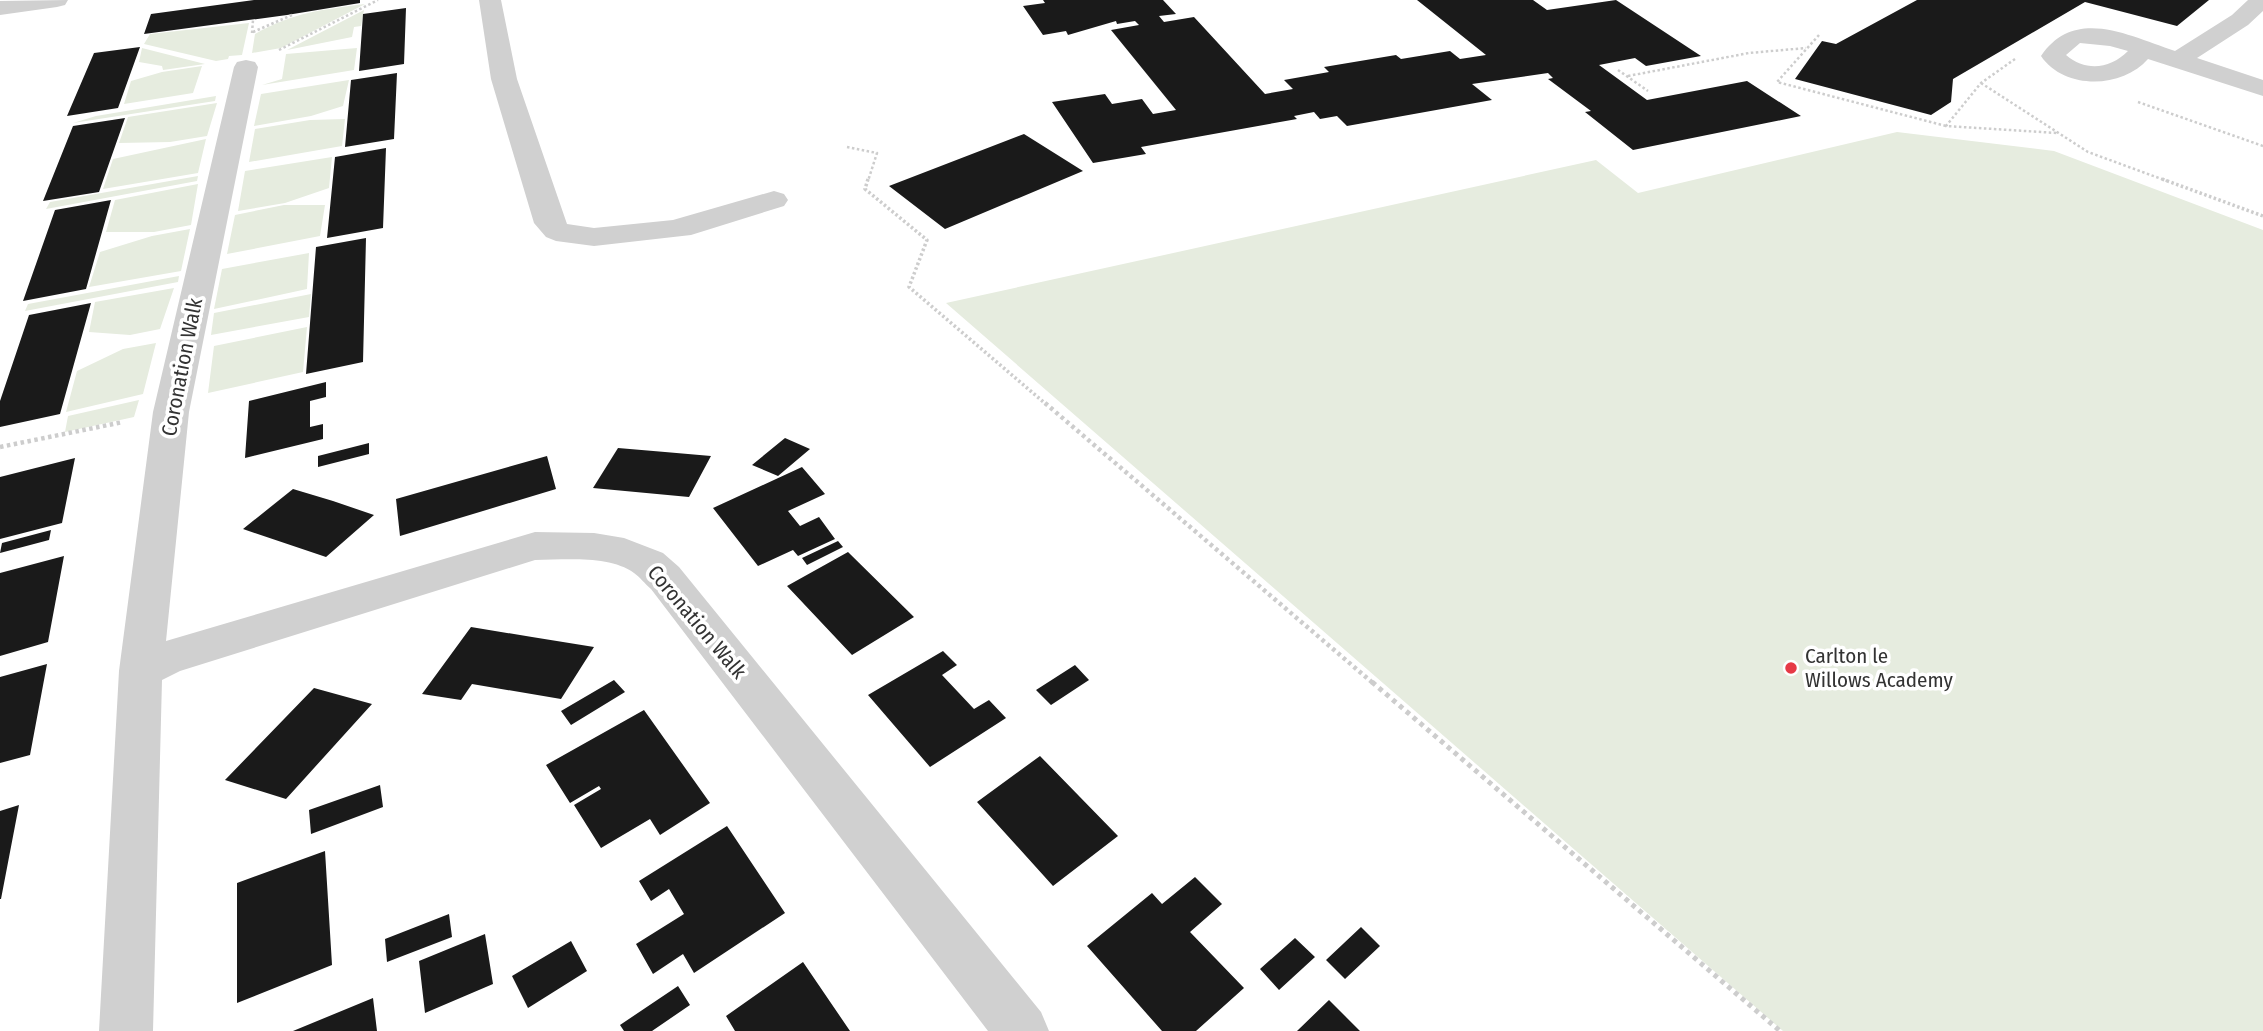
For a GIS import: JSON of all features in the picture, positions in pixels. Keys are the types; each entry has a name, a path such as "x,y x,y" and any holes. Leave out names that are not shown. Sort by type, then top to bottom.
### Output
{"street":[{"path":"0,8 57,0"},
{"path":"490,0 504,79 547,212 547,221 552,229 562,234 589,237 681,228 774,200"},
{"path":"2178,60 2240,20 2261,1 2259,0"},
{"path":"2143,49 2263,88"},
{"name":"Coronation Walk","path":"125,1031 141,671 171,412 246,67"},
{"name":"Coronation Walk","path":"141,671 166,658 535,546 573,544 618,552 648,562 664,578 1022,1031"}],"path":[{"path":"246,67 246,58 273,53 378,0"},
{"path":"252,32 292,15"},
{"path":"1819,34 1777,82 1946,127"},
{"path":"1628,76 1749,53 1808,48"},
{"path":"1618,70 1648,91"},
{"path":"1981,83 2088,152 2263,216"},
{"path":"847,147 877,153 865,189 928,240 909,287 1780,1031"},
{"path":"0,447 171,412"}],"shaded area":[{"path":"365,4 281,48 252,53 255,34 282,21 308,13"},
{"path":"364,10 361,26 354,27 352,37 287,50"},
{"path":"249,23 242,55 229,56 228,59 216,61 144,44 150,34"},
{"path":"142,48 205,64 163,70 162,66 139,62"},
{"path":"357,48 354,70 262,85 282,79 286,54"},
{"path":"202,66 193,93 124,104 131,81 162,72"},
{"path":"349,80 343,106 311,116 254,126 261,94"},
{"path":"216,96 215,101 73,123 96,116"},
{"path":"217,103 207,136 170,142 119,143 128,117"},
{"path":"345,119 342,146 249,162 255,129 310,120"},
{"name":"Carlton le Willows Academy","path":"1897,132 2054,151 2263,230 2263,1031 1783,1031 946,303 1596,160 1638,193"},
{"path":"206,139 198,173 103,189 113,159"},
{"path":"332,157 329,188 285,203 238,211 245,171"},
{"path":"198,176 197,181 46,209 50,202"},
{"path":"198,184 191,225 154,232 106,232 115,200"},
{"path":"284,205 325,205 320,236 227,254 235,215"},
{"path":"190,229 181,271 89,287 100,252 152,236"},
{"path":"309,253 307,289 214,309 222,269"},
{"path":"179,276 178,282 25,311 28,304"},
{"path":"174,288 160,329 130,335 89,332 95,302"},
{"path":"311,294 309,317 211,335 214,313"},
{"path":"307,327 303,372 208,393 214,346"},
{"path":"156,343 143,394 66,412 77,371 123,349"},
{"path":"139,400 134,417 65,432 68,416"}],"building":[{"path":"254,0 360,0 360,3 144,34 151,14"},
{"path":"1043,0 1163,0 1176,14 1159,16 1164,22 1194,17 1265,94 1293,89 1284,80 1329,72 1324,67 1396,55 1401,59 1450,51 1460,59 1486,55 1417,0 1533,0 1547,10 1616,0 1701,56 1646,66 1635,58 1599,65 1647,100 1747,81 1801,116 1633,150 1585,112 1591,111 1548,79 1553,78 1548,73 1472,84 1492,100 1347,126 1337,116 1320,119 1314,112 1294,116 1297,119 1141,147 1146,154 1093,163 1052,102 1105,94 1112,104 1142,99 1153,114 1176,110 1111,30 1139,25 1135,21 1117,24 1116,21 1068,35 1066,31 1043,35 1023,6 1045,3"},
{"path":"1917,0 2209,0 2177,26 2085,2 1953,79 1951,102 1931,115 1795,79 1822,41 1836,44"},
{"path":"406,8 404,64 359,71 363,14"},
{"path":"140,47 118,108 67,116 94,53"},
{"path":"397,73 394,139 345,147 351,80"},
{"path":"125,118 99,192 43,201 73,126"},
{"path":"1024,134 1083,171 945,229 889,186"},
{"path":"386,148 383,228 327,238 335,157"},
{"path":"111,200 86,289 23,301 55,210"},
{"path":"366,238 363,362 306,374 316,247"},
{"path":"91,303 60,414 0,427 0,401 29,315"},
{"path":"326,382 326,397 310,401 310,427 323,424 323,439 245,458 249,401"},
{"path":"785,438 810,449 778,476 752,465"},
{"path":"369,443 369,454 318,467 318,456"},
{"path":"618,448 711,456 689,497 593,488"},
{"path":"547,456 556,489 400,536 396,499"},
{"path":"75,458 62,523 0,539 0,477"},
{"path":"802,467 825,494 788,511 800,526 819,517 835,539 798,556 793,550 758,566 713,508"},
{"path":"293,489 374,515 326,557 243,529"},
{"path":"51,530 49,540 0,553 2,543"},
{"path":"838,541 843,547 807,565 802,558"},
{"path":"848,552 914,617 852,655 787,586"},
{"path":"64,556 48,642 0,656 0,573"},
{"path":"471,627 594,647 561,699 472,684 461,700 422,694"},
{"path":"943,651 957,665 942,675 974,709 989,700 1006,718 930,767 868,695"},
{"path":"47,664 30,755 0,763 0,677"},
{"path":"1075,665 1089,680 1051,705 1036,690"},
{"path":"614,680 625,692 571,725 561,711"},
{"path":"314,688 372,704 286,799 225,780"},
{"path":"644,710 710,803 660,835 650,819 601,848 574,805 601,789 599,786 570,803 546,765"},
{"path":"1040,756 1118,836 1053,886 977,802"},
{"path":"380,785 383,807 311,834 309,810"},
{"path":"19,805 1,899 0,899 0,811"},
{"path":"727,826 785,913 694,973 683,954 653,974 636,944 684,914 669,889 651,901 639,881"},
{"path":"325,851 332,965 237,1003 237,883"},
{"path":"1195,877 1222,904 1190,932 1244,988 1196,1031 1162,1031 1087,946 1152,893 1162,904"},
{"path":"449,914 452,937 387,962 385,939"},
{"path":"1361,927 1380,946 1345,979 1326,960"},
{"path":"485,934 493,984 425,1013 419,961"},
{"path":"1295,938 1315,957 1279,990 1260,969"},
{"path":"571,941 587,971 528,1008 512,976"},
{"path":"803,962 850,1031 735,1031 726,1016"},
{"path":"678,986 690,1005 652,1031 624,1031 620,1025"},
{"path":"373,998 377,1031 293,1031"},
{"path":"1329,1000 1360,1031 1297,1031"}],"place":[{"name":"Carlton le Willows Academy","path":"1791,668"}]}
